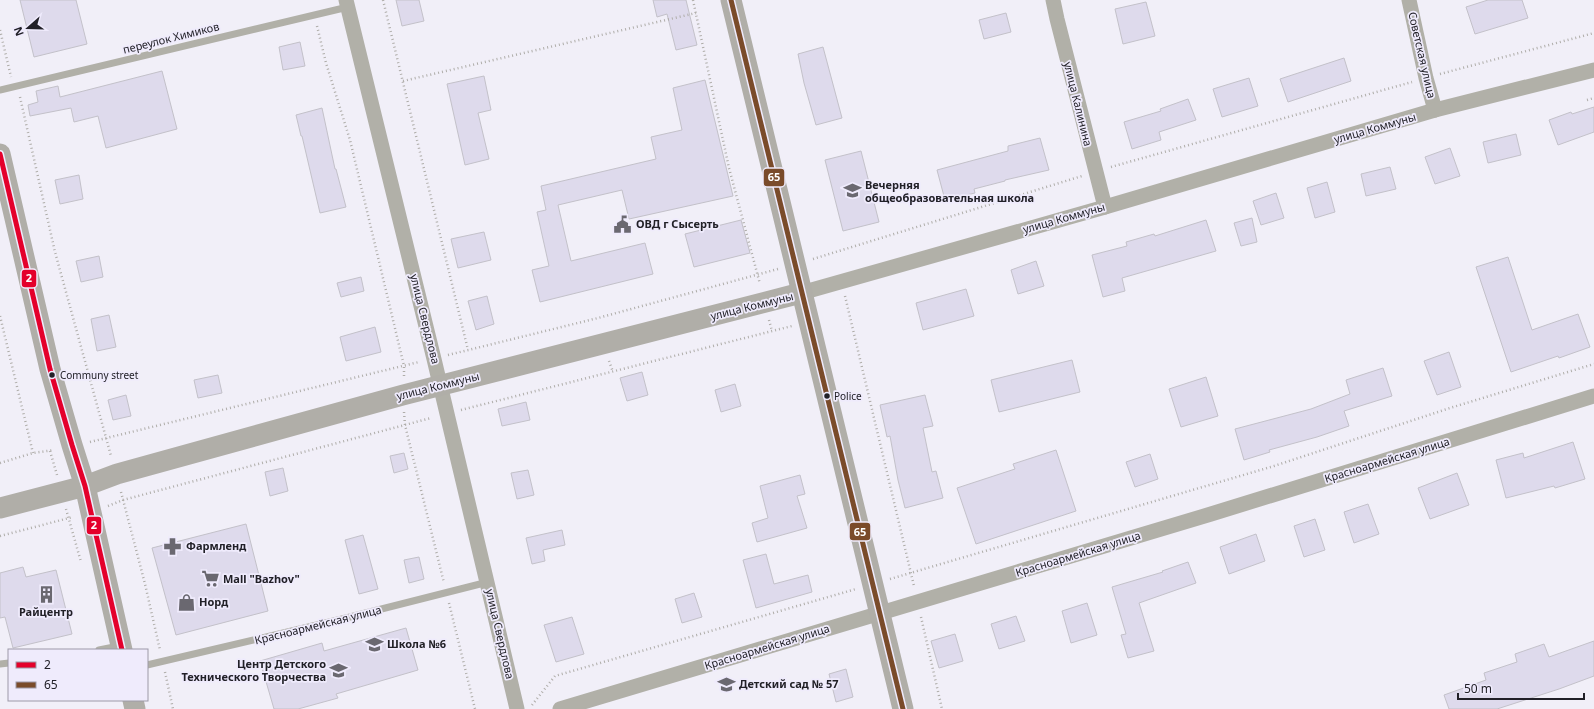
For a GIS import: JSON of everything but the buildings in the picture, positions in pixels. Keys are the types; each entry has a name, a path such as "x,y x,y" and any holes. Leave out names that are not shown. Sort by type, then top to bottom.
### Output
{"street":[{"path":"731,0 808,322 874,583 903,709"},
{"name":"улица Калинина","path":"1053,0 1105,207"},
{"name":"Советская улица","path":"1409,0 1426,78 1435,110"},
{"name":"улица Свердлова","path":"347,3 488,582 517,709"},
{"name":"улица Коммуны","path":"0,508 85,486 117,474 402,395 765,303 1105,207 1435,110 1594,70"},
{"path":"0,154 50,369 85,486 122,648"},
{"name":"Красноармейская улица","path":"560,709 881,614 1594,396"}],"lane":[{"name":"переулок Химиков","path":"0,90 314,14 347,3"},
{"name":"Красноармейская улица","path":"148,665 488,582"},
{"path":"110,649 122,648"}],"path":[{"path":"383,0 468,350"},
{"path":"693,0 729,168 772,331"},
{"path":"403,81 696,13"},
{"path":"314,14 326,62 350,140 404,366 402,395 405,425 475,709"},
{"path":"0,30 56,252 124,500 145,584 173,709"},
{"path":"1587,100 1594,98"},
{"path":"841,282 911,572 942,709"},
{"path":"0,316 33,453"},
{"path":"0,536 91,512 124,500 405,425 808,322"},
{"path":"529,709 555,676 1274,466 1450,408 1594,364"},
{"path":"50,451 82,564"}],"transit line":[{"name":"65","path":"731,0 903,709"},
{"name":"2","path":"0,154 50,369 85,486 122,649"}],"place":[{"name":"Вечерняя общеобразовательная школа","path":"852,191"},
{"name":"ОВД г Сысерть","path":"623,224"},
{"name":"Communy street","path":"52,375"},
{"name":"Police","path":"827,396"},
{"name":"Фармленд","path":"173,546"},
{"name":"Mall \"Bazhov\"","path":"210,579"},
{"name":"Райцентр","path":"46,594"},
{"name":"Норд","path":"186,602"},
{"name":"Школа №6","path":"374,644"},
{"name":"Центр Детского Технического Творчества","path":"339,670"},
{"name":"Детский сад № 57","path":"726,684"}]}
